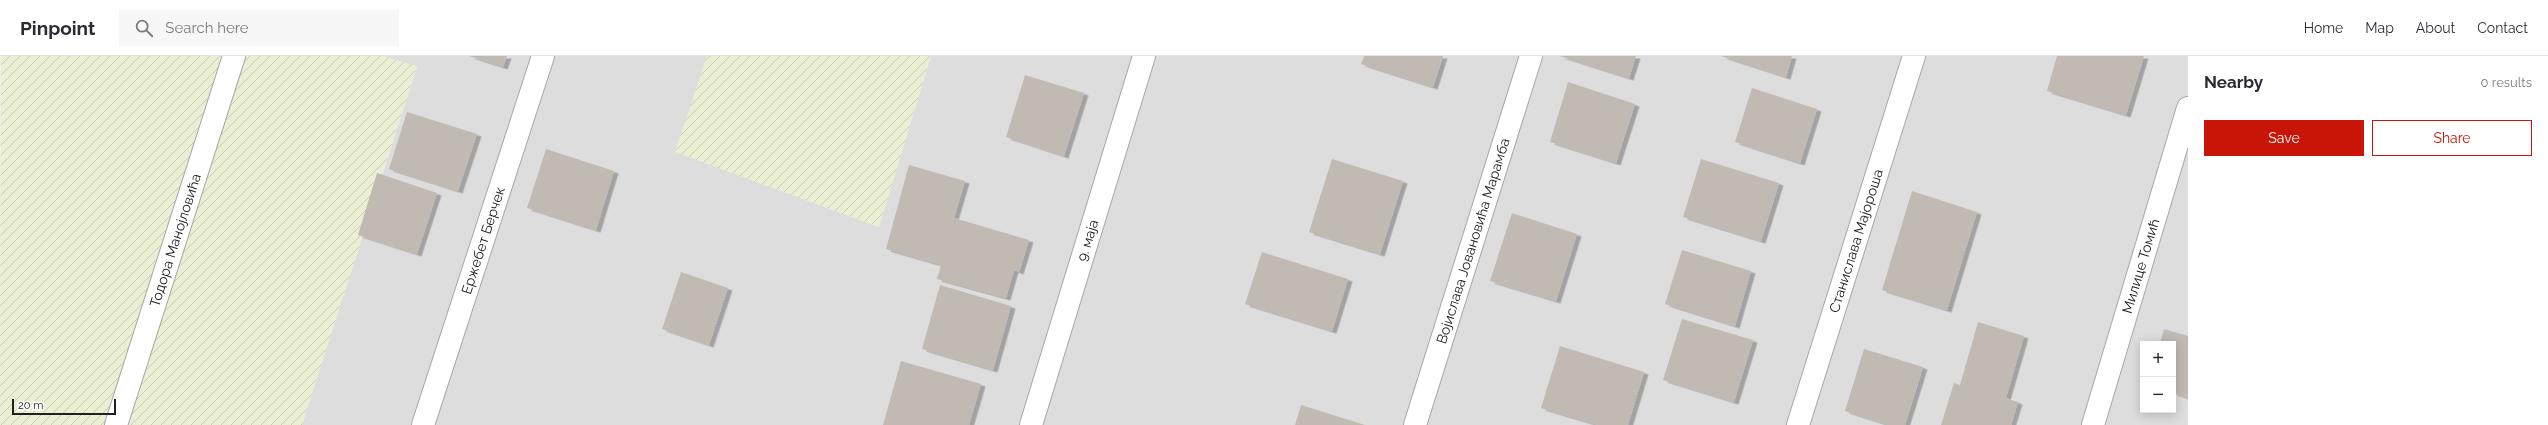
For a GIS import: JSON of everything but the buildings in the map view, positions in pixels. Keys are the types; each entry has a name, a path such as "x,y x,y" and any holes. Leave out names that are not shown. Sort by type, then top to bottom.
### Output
{"street":[{"name":"Тодора Манојловића","path":"116,425 234,56"},
{"name":"Ержебет Берчек","path":"423,425 544,56"},
{"name":"9. маја","path":"1031,425 1144,56"},
{"name":"Војислава Јовановића Марамба","path":"1415,425 1531,56"},
{"name":"Станислава Мајороша","path":"1798,425 1914,56"},
{"name":"Милице Томић","path":"2093,425 2188,108"}],"shaded area":[{"path":"383,56 707,56 676,152 879,227 931,56 2188,56 2188,425 302,425 417,67"}],"green space":[{"path":"1,56 383,56 417,66 302,425 0,425"},
{"path":"707,56 931,56 879,227 675,152"}]}
